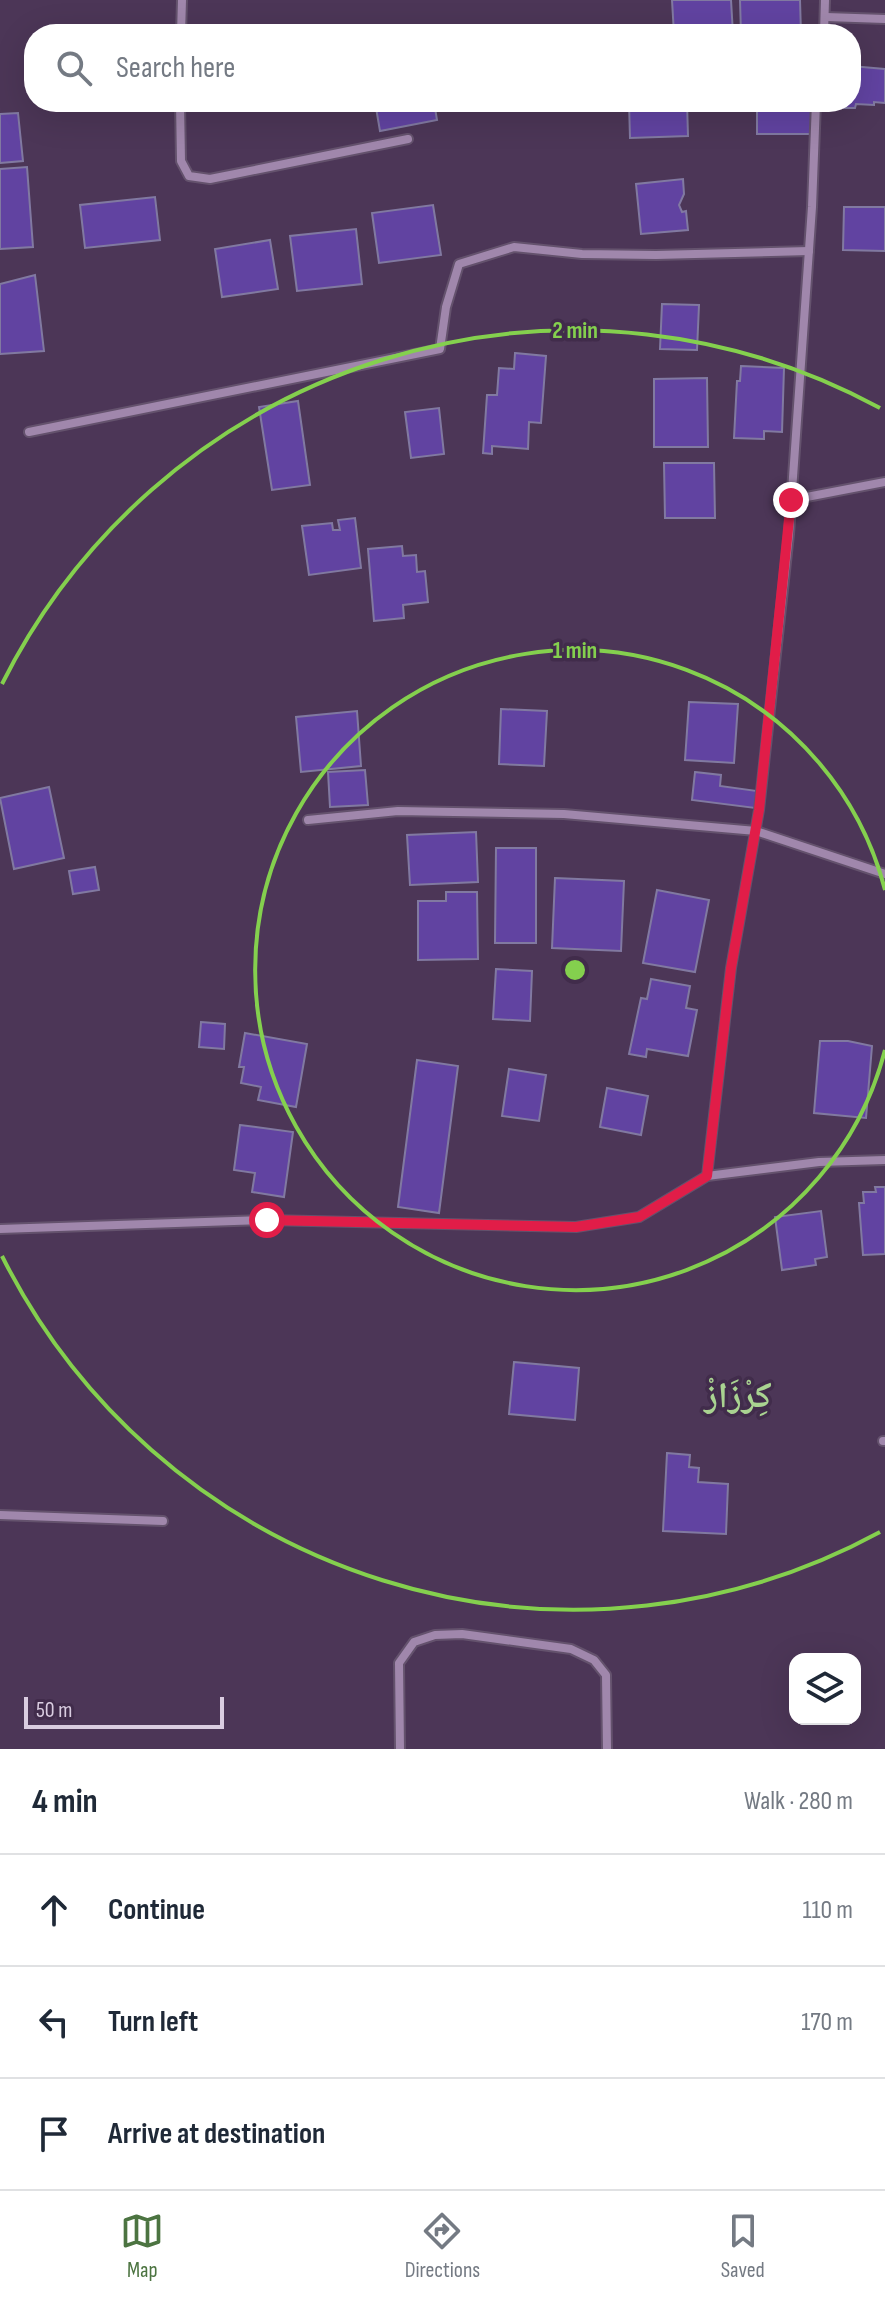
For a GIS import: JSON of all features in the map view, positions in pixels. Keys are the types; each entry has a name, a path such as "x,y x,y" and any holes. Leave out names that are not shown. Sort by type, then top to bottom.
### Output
{"street":[{"path":"181,24 182,0"},
{"path":"825,0 825,24"},
{"path":"826,17 885,19"},
{"path":"180,112 181,161 189,176 198,179 408,139"},
{"path":"707,1176 731,968 756,831 791,500 816,112"},
{"path":"29,432 440,349 446,307 459,264 514,247 582,254 641,255 809,251"},
{"path":"791,500 885,482"},
{"path":"308,820 398,811 564,814 756,831 885,874"},
{"path":"0,1229 267,1220 576,1227 639,1217 707,1176 819,1162 885,1160"},
{"path":"0,1515 163,1521"},
{"path":"400,1749 399,1663 414,1642 435,1635 462,1634 571,1649 594,1660 606,1675 607,1749"}],"building":[{"path":"672,0 731,0 732,24 673,24"},
{"path":"740,0 800,0 801,24 741,24"},
{"path":"861,67 885,69 885,103 874,102 874,105 861,104"},
{"path":"377,112 436,112 437,120 380,131"},
{"path":"629,112 687,112 688,136 630,138"},
{"path":"757,112 813,112 813,134 757,134"},
{"path":"18,113 23,161 0,163 0,114"},
{"path":"27,167 33,247 0,249 0,169"},
{"path":"683,179 684,194 679,205 682,212 686,211 688,230 641,234 636,184"},
{"path":"155,197 160,240 85,248 80,205"},
{"path":"433,205 441,255 379,263 372,213"},
{"path":"844,207 885,207 885,251 843,250"},
{"path":"356,229 362,284 297,291 290,236"},
{"path":"270,240 278,289 222,297 215,249"},
{"path":"35,275 44,351 0,354 0,284"},
{"path":"662,304 699,305 697,350 660,349"},
{"path":"515,353 546,356 541,423 529,422 528,449 492,446 492,454 483,453 487,395 497,395 499,368 514,369"},
{"path":"741,366 784,368 782,432 764,431 764,439 734,438 737,381 740,381"},
{"path":"707,378 708,447 654,447 654,379"},
{"path":"298,401 310,485 272,490 259,407"},
{"path":"439,408 444,454 411,458 405,412"},
{"path":"664,463 714,463 715,518 665,518"},
{"path":"355,518 361,568 309,575 302,526 332,523 333,530 340,530 338,520"},
{"path":"402,546 403,556 416,555 417,572 425,571 428,602 403,605 404,618 374,621 368,549"},
{"path":"689,702 738,704 734,763 685,760"},
{"path":"501,709 547,711 544,766 499,764"},
{"path":"357,711 361,766 301,772 296,717"},
{"path":"365,770 368,805 330,807 328,772"},
{"path":"695,772 721,775 720,786 757,791 755,808 692,800"},
{"path":"49,787 64,858 14,869 0,798"},
{"path":"476,832 478,882 410,885 407,835"},
{"path":"496,848 536,848 536,943 495,943"},
{"path":"95,867 99,890 73,894 69,871"},
{"path":"555,878 624,881 621,951 552,948"},
{"path":"657,890 709,900 695,972 643,963"},
{"path":"446,892 477,892 478,959 418,960 418,901 446,901"},
{"path":"496,969 532,971 530,1021 493,1019"},
{"path":"651,979 690,986 686,1008 697,1010 688,1056 647,1049 646,1057 629,1054 641,998 647,999"},
{"path":"201,1022 225,1024 224,1049 199,1047"},
{"path":"245,1033 307,1044 296,1107 258,1100 261,1087 241,1083 244,1067 239,1067"},
{"path":"820,1041 848,1041 872,1046 866,1118 814,1113"},
{"path":"417,1060 458,1066 439,1213 398,1207"},
{"path":"509,1069 546,1075 539,1121 502,1116"},
{"path":"607,1088 648,1096 641,1135 600,1127"},
{"path":"240,1125 293,1132 284,1197 252,1192 255,1173 234,1170"},
{"path":"875,1187 885,1187 885,1254 863,1255 859,1203 864,1203 863,1192 876,1192"},
{"path":"821,1211 827,1257 815,1259 816,1265 782,1270 775,1217"},
{"path":"514,1362 579,1368 575,1420 509,1414"},
{"path":"667,1453 690,1455 689,1467 699,1468 698,1482 728,1484 726,1534 663,1531"}],"district":[{"name":"كِرْزَازْ","path":"738,1394"}],"route":[{"path":"267,1220 576,1227 639,1217 707,1176 731,968 759,810 791,500"}]}
